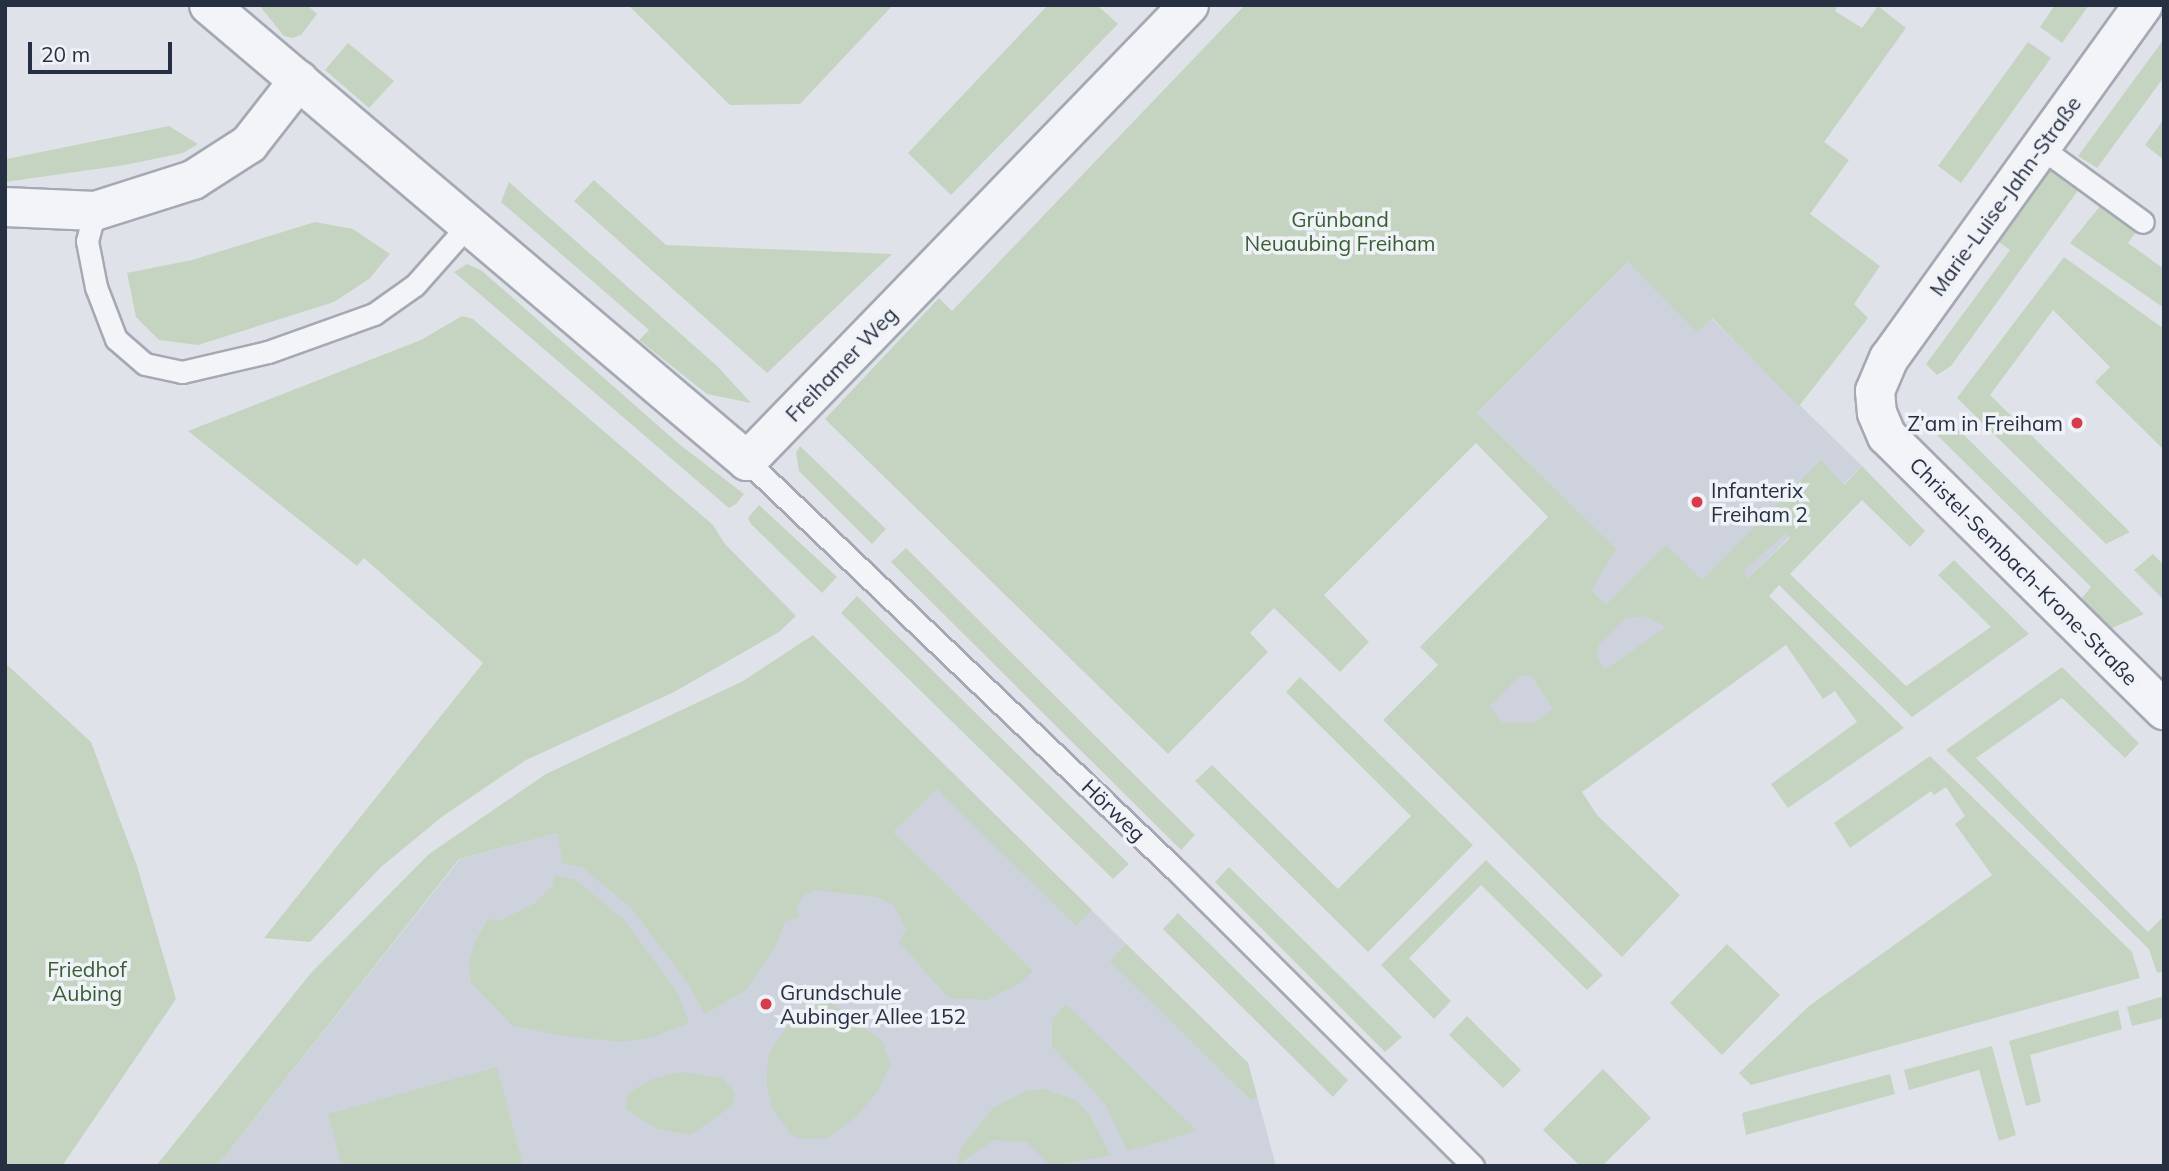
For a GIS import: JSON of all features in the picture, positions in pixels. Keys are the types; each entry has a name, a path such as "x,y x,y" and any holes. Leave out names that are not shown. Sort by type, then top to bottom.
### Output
{"street":[{"path":"209,5 747,461"},
{"name":"Freihamer Weg","path":"747,461 1189,5"},
{"name":"Marie-Luise-Jahn-Straße","path":"1875,391 1889,358 2143,5"},
{"path":"5,206 95,211 193,180 223,165 249,144 299,80"},
{"name":"Christel-Sembach-Krone-Straße","path":"1875,391 1877,413 1887,436 2164,710"}],"lane":[{"path":"2040,147 2143,222"},
{"path":"95,211 87,242 96,287 116,339 145,364 182,372 268,352 374,314 415,285 469,223"},
{"name":"Hörweg","path":"747,461 1097,793 1474,1166"}],"shaded area":[{"name":"Infanterix Freiham 2","path":"1628,262 1711,318 1862,466 1740,586 1480,770 1435,726 1611,546 1477,413"},
{"name":"Grundschule Aubinger Allee 152","path":"916,738 1248,1063 1276,1166 217,1166 460,859"}],"green space":[{"path":"259,5 307,5 317,14 301,35 292,38 284,36"},
{"path":"628,5 893,5 800,104 730,105"},
{"path":"1048,5 1097,5 1118,24 951,195 908,153"},
{"name":"Grünband Neuaubing Freiham","path":"1245,5 1838,5 1835,11 1862,28 1878,6 1906,28 1824,142 1849,160 1810,214 1880,266 1854,304 1868,318 1799,406 1712,318 1697,332 1628,262 1477,413 1616,549 1591,590 1606,605 1666,545 1702,580 1821,460 1844,485 1862,466 1925,531 1910,547 1862,500 1790,574 1906,686 1991,627 1938,575 1954,560 2029,634 1912,717 1779,585 1769,596 1904,728 1788,808 1771,784 1857,722 1835,691 1823,699 1786,645 1582,792 1597,815 1680,895 1622,957 1383,720 1438,665 1420,647 1548,517 1476,443 1324,595 1369,642 1340,672 1274,608 1250,633 1268,652 1168,754 825,419 939,298 952,311","holes":["1786,533 1790,538 1747,579 1744,570","1645,616 1666,627 1605,670 1597,657 1599,644 1626,618","1531,675 1553,709 1533,723 1502,723 1490,706 1519,676"]},
{"path":"2055,5 2089,5 2062,43 2040,27"},
{"path":"2164,39 2164,77 2097,168 2078,156"},
{"path":"2028,42 2051,58 1961,183 1938,166"},
{"path":"348,43 394,81 369,108 325,70"},
{"path":"2164,119 2164,160 2145,145"},
{"path":"169,126 198,144 183,153 125,165 5,182 7,159"},
{"path":"2050,169 2079,189 1951,366 1937,375 1926,364 2010,250 1996,240"},
{"path":"594,180 666,245 892,254 767,373 574,201"},
{"path":"509,182 717,366 751,403 707,394 639,340 649,330 501,202"},
{"path":"2101,205 2136,232 2128,243 2164,269 2164,308 2070,243"},
{"path":"315,222 353,229 390,254 369,279 334,302 198,345 159,340 136,317 127,273 192,260"},
{"path":"2064,257 2164,329 2164,450 2095,382 2110,367 2053,310 1990,395 2130,532 2106,544 1957,398"},
{"path":"467,264 482,271 679,444 744,494 736,504 729,508 454,272"},
{"path":"462,316 473,319 713,525 725,544 796,616 779,632 674,692 526,760 443,816 381,867 310,942 264,938 483,663 364,558 357,566 188,431 421,340"},
{"path":"1943,420 1950,421 2144,614 2110,629 2081,599 2091,587 1932,430"},
{"path":"800,446 886,529 872,544 799,471 796,453"},
{"path":"759,505 837,577 822,593 751,524 748,518"},
{"path":"906,548 1195,835 1181,850 891,562"},
{"path":"2153,554 2164,565 2164,600 2134,570"},
{"path":"857,596 1129,864 1113,879 841,613"},
{"path":"813,635 1092,910 1076,926 937,789 893,832 1033,971 1020,983 987,1000 949,998 899,942 906,929 894,905 876,897 816,890 803,896 797,908 799,918 785,921 775,947 747,989 705,1014 688,983 632,909 582,867 562,863 558,833 459,859 217,1166 156,1166 311,973 429,854 546,774 743,681"},
{"name":"Friedhof Aubing","path":"5,663 91,742 137,866 176,999 62,1166 5,1166"},
{"path":"2062,667 2139,743 2125,758 2062,698 1976,758 2148,932 2164,916 2164,971 2157,973 2149,949 1946,750"},
{"path":"1300,677 1473,845 1368,952 1195,781 1212,765 1338,889 1411,816 1286,692"},
{"path":"1930,756 2132,952 2140,978 1751,1085 1739,1073 1809,1006 1992,875 1955,824 1965,816 1946,787 1934,795 1931,791 1850,848 1834,823"},
{"path":"1486,860 1603,975 1587,990 1481,885 1409,958 1451,1001 1434,1019 1381,965"},
{"path":"1229,867 1402,1037 1385,1052 1215,882"},
{"path":"554,875 576,880 624,920 677,992 689,1023 653,1037 622,1042 564,1036 513,1026 471,983 469,963 475,941 488,919 499,921 535,903 553,885"},
{"path":"1178,913 1348,1080 1333,1097 1163,929"},
{"path":"1126,944 1248,1063 1257,1097 1251,1100 1110,961"},
{"path":"1727,944 1780,995 1722,1055 1670,1003"},
{"path":"2164,996 2164,1018 2132,1026 2127,1007"},
{"path":"830,1002 883,1042 890,1065 878,1091 855,1118 828,1138 803,1139 792,1135 772,1109 766,1082 769,1053 801,1008"},
{"path":"1066,1004 1197,1131 1127,1151 1106,1105 1052,1046 1052,1019"},
{"path":"2118,1010 2122,1029 2030,1055 2041,1102 2026,1106 2009,1041"},
{"path":"1467,1016 1521,1070 1503,1088 1449,1035"},
{"path":"1992,1046 2016,1135 1999,1141 1979,1070 1909,1090 1904,1070"},
{"path":"497,1067 523,1166 342,1166 328,1114"},
{"path":"1603,1069 1651,1118 1602,1166 1580,1166 1543,1130"},
{"path":"682,1072 722,1078 735,1092 733,1105 691,1135 657,1129 625,1109 628,1093 653,1079"},
{"path":"1890,1074 1895,1094 1746,1135 1742,1113"},
{"path":"1043,1089 1074,1099 1089,1114 1110,1155 1051,1166 1027,1142 994,1140 957,1165 961,1148 993,1108 1026,1091"}],"place":[{"name":"Z’am in Freiham","path":"2077,423"},
{"name":"Infanterix Freiham 2","path":"1697,502"},
{"name":"Grundschule Aubinger Allee 152","path":"766,1004"}]}
